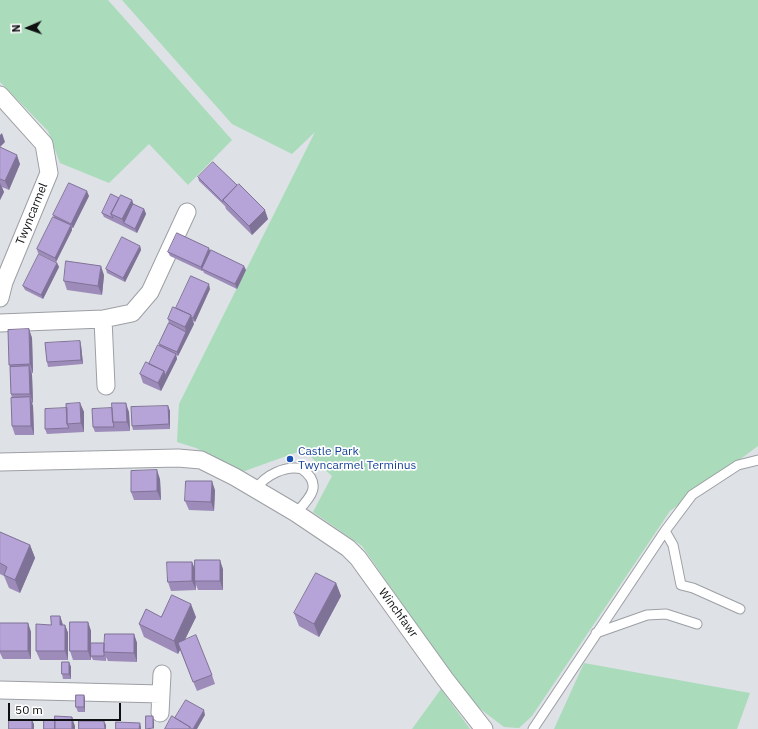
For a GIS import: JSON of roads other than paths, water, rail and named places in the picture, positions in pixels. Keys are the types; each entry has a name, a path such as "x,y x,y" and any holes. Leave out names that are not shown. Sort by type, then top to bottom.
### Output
{"street":[{"name":"Twyncarmel","path":"0,95 44,144 49,173 4,282 0,298"},
{"path":"0,323 103,319 132,313 150,292 187,212"},
{"path":"103,319 106,386"},
{"name":"Winchfawr","path":"0,462 178,458 201,460 256,489 296,513 348,548 358,558 445,679 484,729"},
{"path":"160,713 162,674"},
{"path":"0,690 161,694"}],"lane":[{"path":"534,729 596,633 665,531 692,496 738,465 758,460"},
{"path":"256,489 263,481 286,468 302,469 311,478 313,489 311,497 296,513"},
{"path":"665,531 673,545 681,585 693,588 740,608"},
{"path":"596,633 647,615 666,614 697,624"}],"place":[{"name":"Castle Park Twyncarmel Terminus","path":"290,459"}]}
